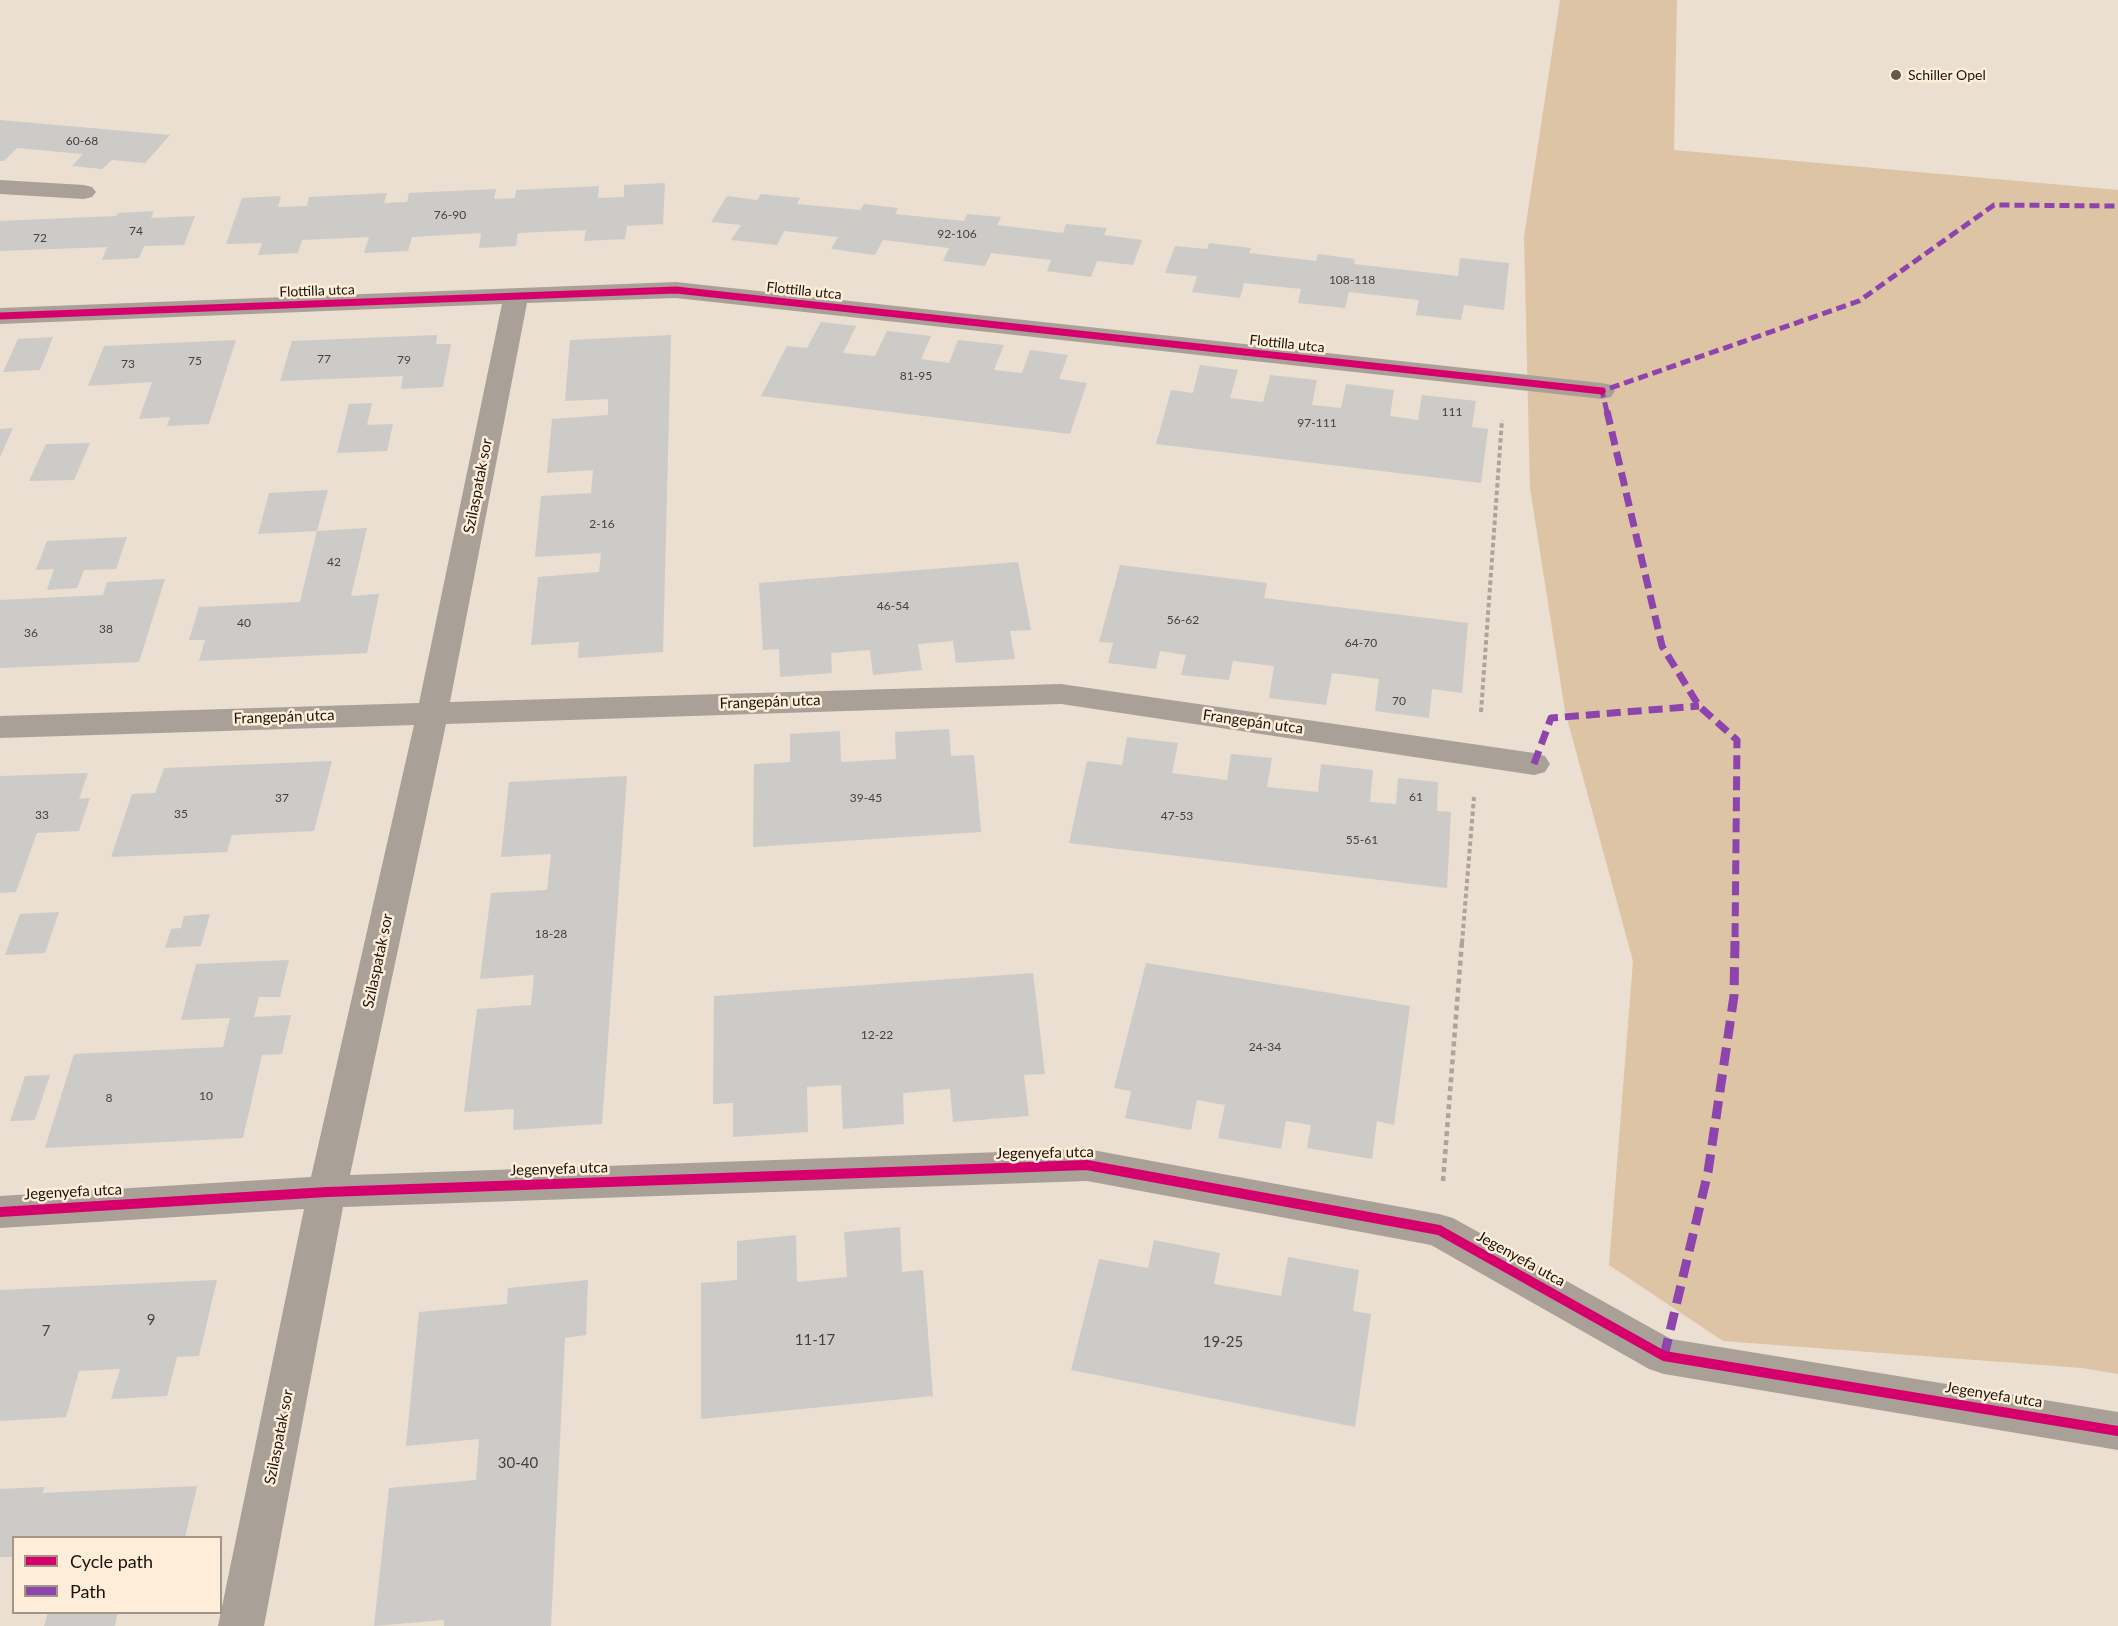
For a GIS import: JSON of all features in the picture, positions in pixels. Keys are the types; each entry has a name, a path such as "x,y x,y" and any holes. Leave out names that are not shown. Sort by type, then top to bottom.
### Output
{"street":[{"path":"0,187 84,192"},
{"name":"Flottilla utca","path":"0,316 676,290 1602,391"},
{"name":"Szilaspatak sor","path":"241,1626 327,1192 433,711 516,297"},
{"name":"Frangepán utca","path":"0,727 433,711 1061,694 1534,764"},
{"name":"Jegenyefa utca","path":"0,1212 327,1192 1087,1165 1439,1230 1664,1356 2118,1431"}],"path":[{"path":"1439,1230 1478,755 1505,380"}],"shaded area":[{"path":"1560,0 1677,0 1674,150 2118,190 2118,1374 2082,1368 1723,1341 1609,1265 1633,961 1565,711 1530,488 1524,237"}],"building":[{"path":"0,120 170,135 145,163 112,160 102,169 72,166 83,154 17,148 4,161 0,161"},
{"path":"665,183 663,224 627,226 625,239 584,241 586,230 518,233 516,246 479,248 481,233 412,237 408,251 364,253 369,237 302,240 298,253 258,255 262,243 226,244 242,198 281,196 278,207 307,206 309,197 387,193 384,203 407,202 409,193 496,189 494,199 515,198 516,190 599,186 598,198 624,197 624,185"},
{"path":"761,194 800,198 797,204 860,210 864,204 898,208 895,214 964,221 967,214 1001,217 997,225 1063,233 1066,224 1107,228 1104,235 1142,240 1133,265 1097,261 1091,277 1047,271 1051,260 991,253 985,266 943,261 949,248 883,240 875,255 831,249 838,237 784,231 777,245 731,240 741,225 711,222 727,196 757,200"},
{"path":"154,211 151,218 195,216 184,245 144,246 139,258 102,260 107,247 0,251 0,221 116,216 118,213"},
{"path":"1209,243 1251,248 1249,253 1316,261 1318,254 1355,259 1354,264 1458,276 1460,258 1509,263 1504,310 1464,305 1461,320 1416,315 1419,300 1349,292 1345,308 1298,303 1301,289 1244,283 1240,298 1192,292 1197,276 1165,273 1175,246 1207,249"},
{"path":"821,322 856,326 843,353 875,356 887,331 931,336 921,359 949,363 958,340 1004,345 994,370 1022,373 1030,350 1068,355 1059,379 1087,383 1070,434 761,396 787,346 807,348"},
{"path":"437,335 436,344 451,344 443,387 401,389 403,376 280,381 292,341"},
{"path":"671,335 663,652 578,658 579,642 531,645 538,577 599,572 601,553 535,557 541,496 591,493 593,470 547,473 552,419 608,415 608,399 565,401 570,340"},
{"path":"53,337 40,370 3,372 18,339"},
{"path":"236,340 209,424 167,426 170,417 139,419 152,382 88,386 104,346"},
{"path":"1200,365 1238,370 1230,398 1263,402 1270,375 1317,380 1312,405 1341,408 1346,384 1394,390 1390,416 1418,420 1422,395 1476,401 1472,427 1488,429 1481,483 1156,444 1171,390 1193,393"},
{"path":"372,403 367,425 393,424 387,451 337,453 349,404"},
{"path":"13,428 0,457 0,429"},
{"path":"90,443 74,480 29,481 46,444"},
{"path":"328,490 317,531 258,534 269,493"},
{"path":"367,528 351,596 379,594 367,653 199,661 205,640 189,640 199,607 300,602 317,531"},
{"path":"127,537 116,569 84,570 77,588 47,590 54,569 36,570 47,541"},
{"path":"1018,562 1031,630 1010,631 1015,659 956,663 953,641 918,644 922,670 873,675 870,650 831,653 832,673 780,677 779,649 763,650 759,583"},
{"path":"1120,565 1267,583 1264,598 1468,623 1462,693 1432,689 1429,718 1375,711 1379,679 1332,673 1326,705 1269,698 1274,666 1233,661 1229,680 1181,675 1186,655 1160,651 1156,669 1108,663 1113,643 1099,642"},
{"path":"165,579 139,662 0,668 0,600 103,595 107,582"},
{"path":"949,729 951,756 974,755 981,832 753,847 754,764 790,762 790,734 840,731 841,762 896,759 895,732"},
{"path":"1127,737 1178,743 1172,773 1227,780 1231,754 1272,758 1267,787 1318,792 1321,764 1373,770 1370,802 1396,804 1398,778 1438,782 1437,811 1451,812 1447,888 1069,843 1087,761 1122,765"},
{"path":"332,761 314,831 232,835 227,852 111,857 132,794 155,793 164,768"},
{"path":"88,773 79,799 90,798 79,831 37,833 16,892 0,893 0,776"},
{"path":"627,776 602,1124 513,1130 514,1109 464,1112 477,1009 531,1005 534,975 480,979 491,893 547,890 551,854 501,857 509,782"},
{"path":"59,912 45,953 5,955 20,914"},
{"path":"210,914 201,946 165,948 171,929 181,928 184,916"},
{"path":"289,960 280,997 259,997 254,1017 291,1015 282,1054 262,1055 243,1138 45,1148 74,1054 223,1047 230,1018 181,1020 196,964"},
{"path":"1146,963 1410,1006 1394,1125 1377,1121 1372,1159 1307,1148 1311,1125 1286,1121 1281,1149 1218,1138 1225,1105 1197,1100 1191,1130 1125,1118 1131,1091 1114,1088"},
{"path":"1033,973 1045,1074 1024,1075 1029,1116 953,1122 950,1089 903,1093 904,1124 843,1129 841,1085 807,1087 808,1132 733,1137 733,1103 713,1104 714,996"},
{"path":"50,1075 35,1120 10,1121 25,1076"},
{"path":"900,1227 902,1272 923,1270 933,1396 701,1419 701,1283 737,1280 737,1241 796,1235 797,1282 847,1277 844,1232"},
{"path":"1154,1240 1220,1253 1214,1284 1281,1296 1288,1257 1359,1270 1353,1311 1371,1314 1355,1427 1071,1370 1099,1259 1148,1268"},
{"path":"217,1280 199,1356 177,1357 167,1396 111,1399 120,1369 79,1371 66,1417 0,1421 0,1290"},
{"path":"588,1280 586,1335 565,1338 551,1626 444,1626 444,1620 374,1626 389,1488 476,1480 479,1439 406,1446 419,1312 507,1304 508,1288"},
{"path":"197,1486 185,1536 12,1536 12,1557 0,1557 0,1489 45,1487 42,1493"},
{"path":"47,1614 118,1614 115,1626 44,1626"}],"marked path":[{"path":"1664,1356 1708,1172 1734,996 1737,740 1699,706 1662,646 1602,391 1859,301 1994,205 2118,206"},
{"path":"1534,764 1551,718 1699,706"}],"cycle path":[{"path":"0,316 676,290 1602,391"},
{"path":"0,1212 327,1192 1087,1165 1439,1230 1664,1356 2118,1431"}],"place":[{"name":"Schiller Opel","path":"1896,75"}]}
